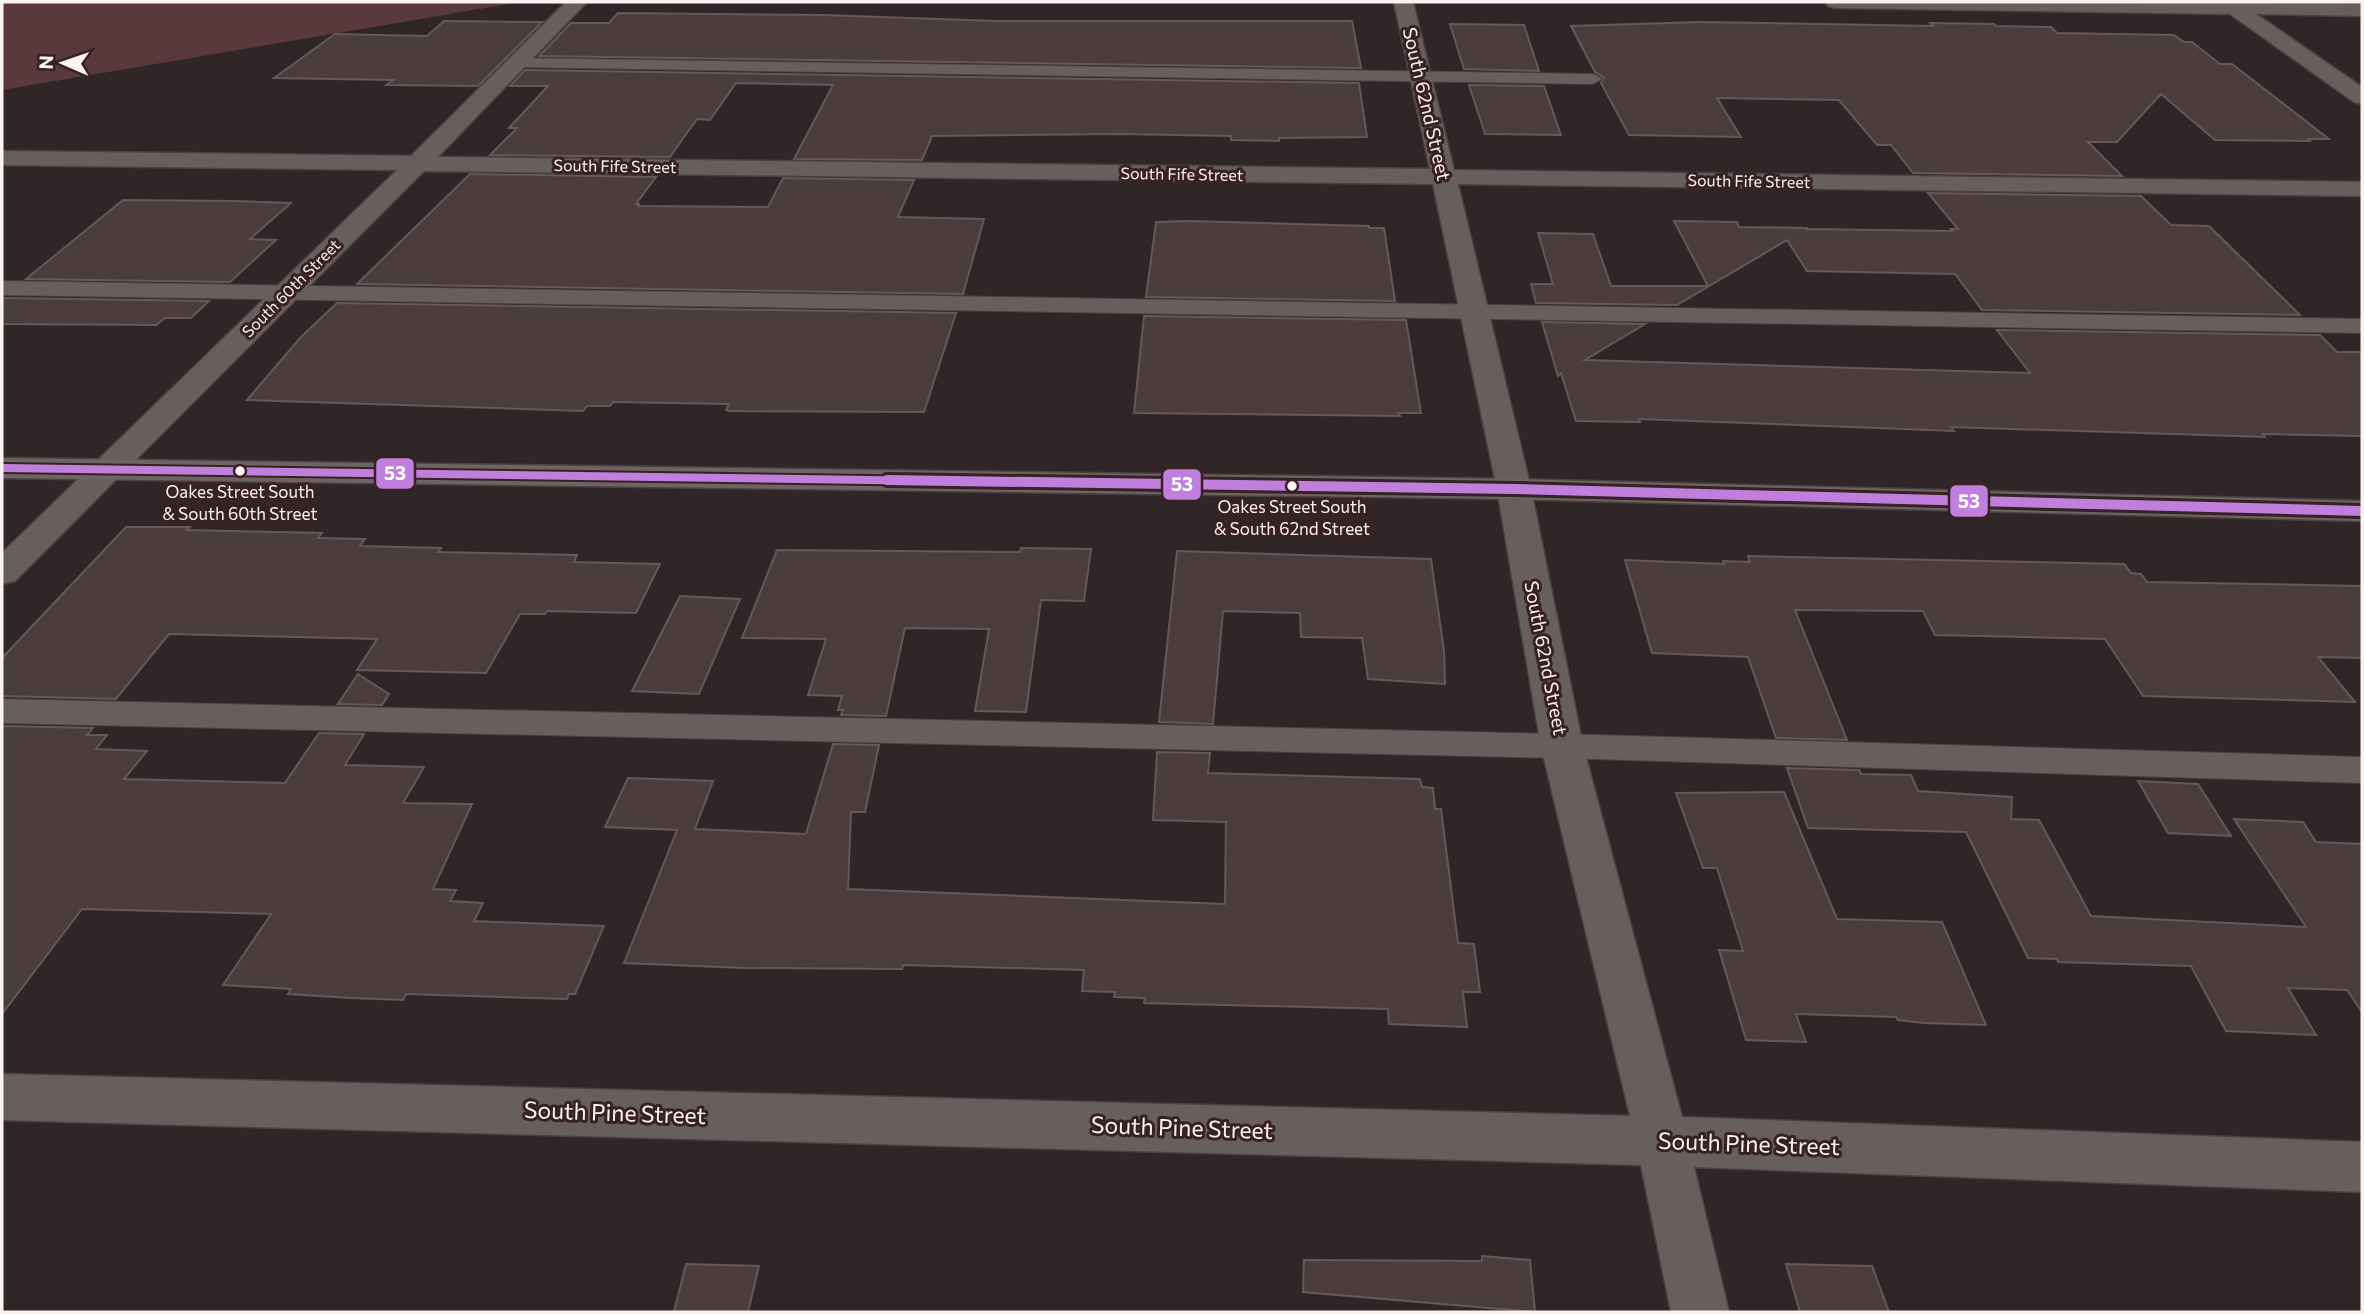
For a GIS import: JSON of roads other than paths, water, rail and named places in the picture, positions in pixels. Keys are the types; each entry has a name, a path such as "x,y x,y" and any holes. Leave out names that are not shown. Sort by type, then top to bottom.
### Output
{"street":[{"name":"South 60th Street","path":"2,573 417,164 577,2"},
{"name":"South 62nd Street","path":"1404,2 1514,489 1562,746 1662,1141 1700,1312"},
{"path":"1835,2 2229,4 2362,10"},
{"path":"2229,4 2357,90"},
{"name":"South Fife Street","path":"2,158 2362,190"},
{"path":"2,468 1514,489 2362,511"},
{"name":"South Pine Street","path":"2,1097 1662,1141 2362,1167"}],"lane":[{"path":"517,63 1593,79"},
{"path":"2,288 2362,326"},
{"path":"2,711 1562,746 2362,770"}],"place":[{"name":"Oakes Street South & South 60th Street","path":"240,471"},
{"name":"Oakes Street South & South 62nd Street","path":"1292,486"}]}
